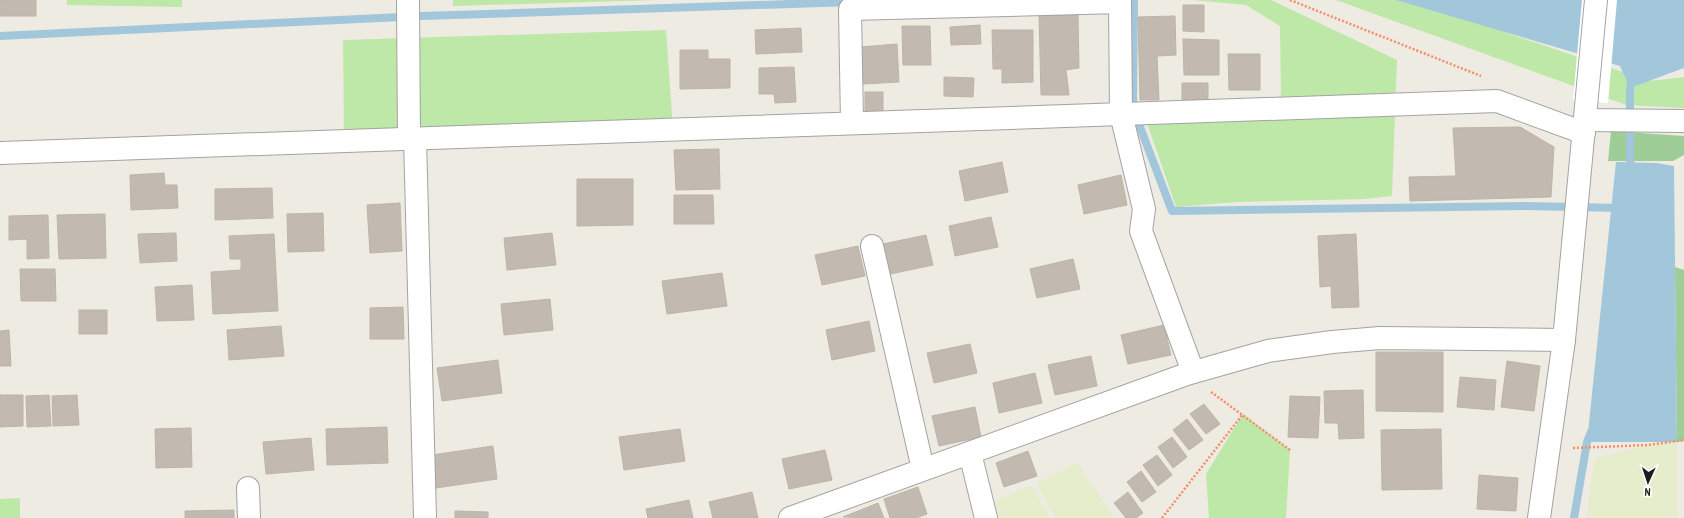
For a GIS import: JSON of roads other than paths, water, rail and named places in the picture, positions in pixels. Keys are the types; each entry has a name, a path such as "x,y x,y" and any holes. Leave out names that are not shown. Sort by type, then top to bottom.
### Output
{"street":[{"path":"408,0 425,518"},
{"path":"1539,518 1564,340 1596,0"},
{"path":"852,123 850,9 1120,2 1121,114 1144,209 1141,231 1190,373"},
{"path":"0,153 1498,102 1585,118 1684,121"},
{"path":"872,246 924,469"},
{"path":"790,518 1190,373 1268,351 1332,342 1380,338 1564,340"},
{"path":"970,453 986,518"},
{"path":"248,488 249,518"}],"water":[{"path":"1396,0 1684,0 1684,68 1630,88 1620,66"},
{"path":"1616,162 1656,163 1674,166 1677,442 1587,442"}],"waterway":[{"path":"1134,0 1133,102 1140,127 1172,211 1525,206 1622,208"},
{"path":"0,36 422,16 852,2"},
{"path":"1630,173 1630,88 1632,78"},
{"path":"1574,518 1587,442 1591,432"}]}
